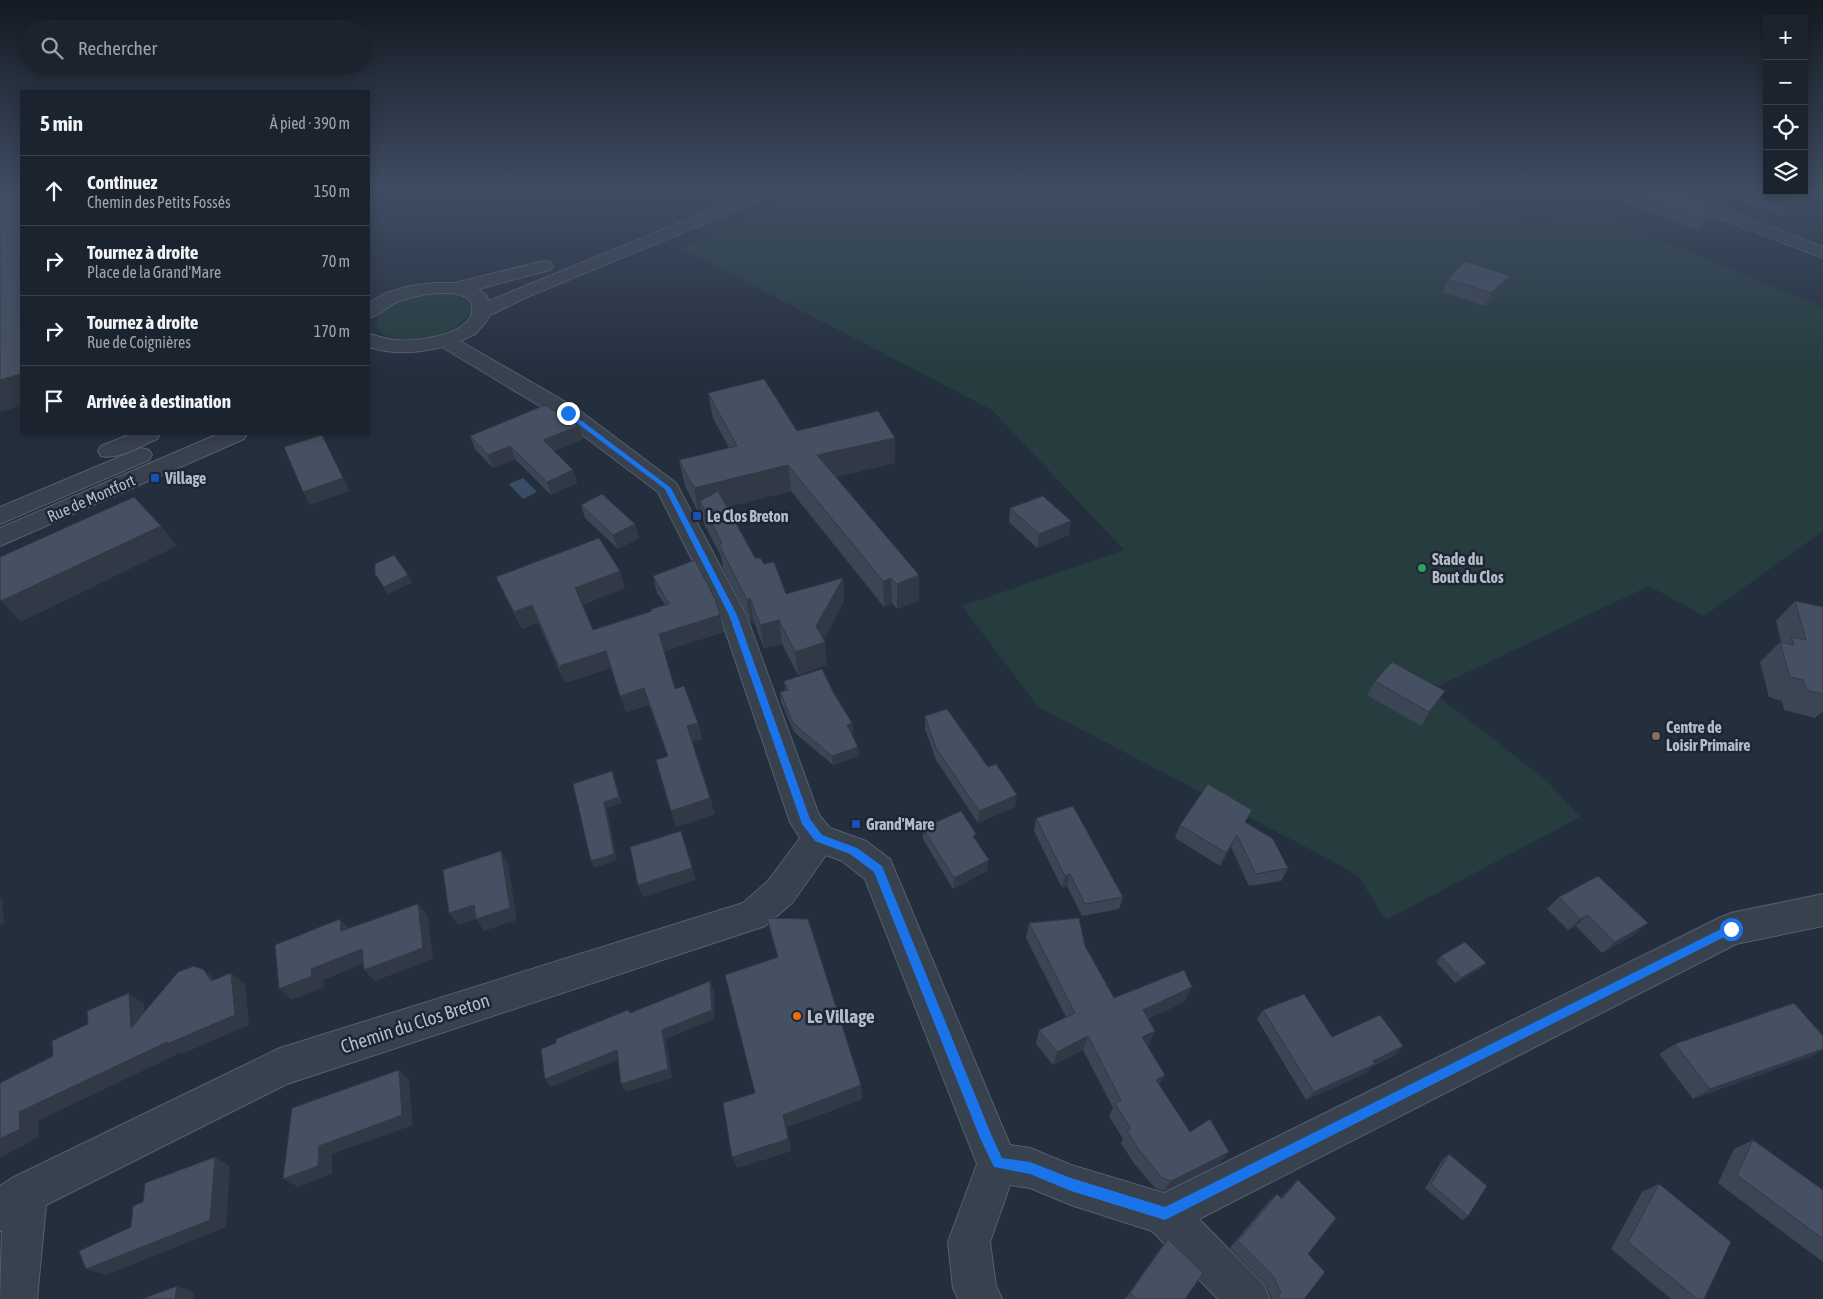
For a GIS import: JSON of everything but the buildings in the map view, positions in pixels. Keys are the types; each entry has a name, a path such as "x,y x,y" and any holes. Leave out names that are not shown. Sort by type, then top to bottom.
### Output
{"street":[{"path":"455,289 504,278 595,251"},
{"path":"370,361 404,348 444,340 471,327 482,311 520,292 622,251"},
{"path":"370,311 387,300 421,289 455,289 465,291 478,299 482,311"},
{"path":"370,340 385,346 404,348"},
{"path":"444,340 568,413 668,488 733,615 806,822 819,838 854,851 878,869 986,1138 998,1163 969,1242 975,1288 980,1299"},
{"path":"0,497 147,435"},
{"name":"Rue de Montfort","path":"0,516 189,435"},
{"name":"Rue de Montfort","path":"0,538 234,435"},
{"name":"Chemin du Clos Breton","path":"13,1202 280,1067 753,915 780,892 819,838"},
{"path":"1165,1214 1731,929 1823,910"},
{"path":"998,1163 1030,1168 1071,1184 1165,1214 1248,1299"},
{"path":"13,1202 15,1299"}],"green space":[{"name":"Stade du Bout du Clos","path":"686,251 1687,251 1823,307 1823,531 1704,616 1649,586 1430,690 1547,781 1580,817 1386,920 1358,876 1038,707 962,606 1124,550 992,410"},
{"path":"439,293 463,299 470,309 465,319 450,330 430,337 408,340 389,337 376,325 385,310 393,304 411,297"}],"water":[{"path":"523,478 537,492 523,499 509,484"}],"place":[{"name":"Village","path":"155,478"},
{"name":"Le Clos Breton","path":"697,516"},
{"name":"Stade du Bout du Clos","path":"1422,568"},
{"name":"Centre de Loisir Primaire","path":"1656,736"},
{"name":"Grand'Mare","path":"856,824"},
{"name":"Le Village","path":"797,1016"}],"route":[{"path":"568,413 668,488 733,615 806,822 819,838 854,851 878,869 986,1138 998,1163 1030,1168 1071,1184 1165,1214 1731,929"}]}
